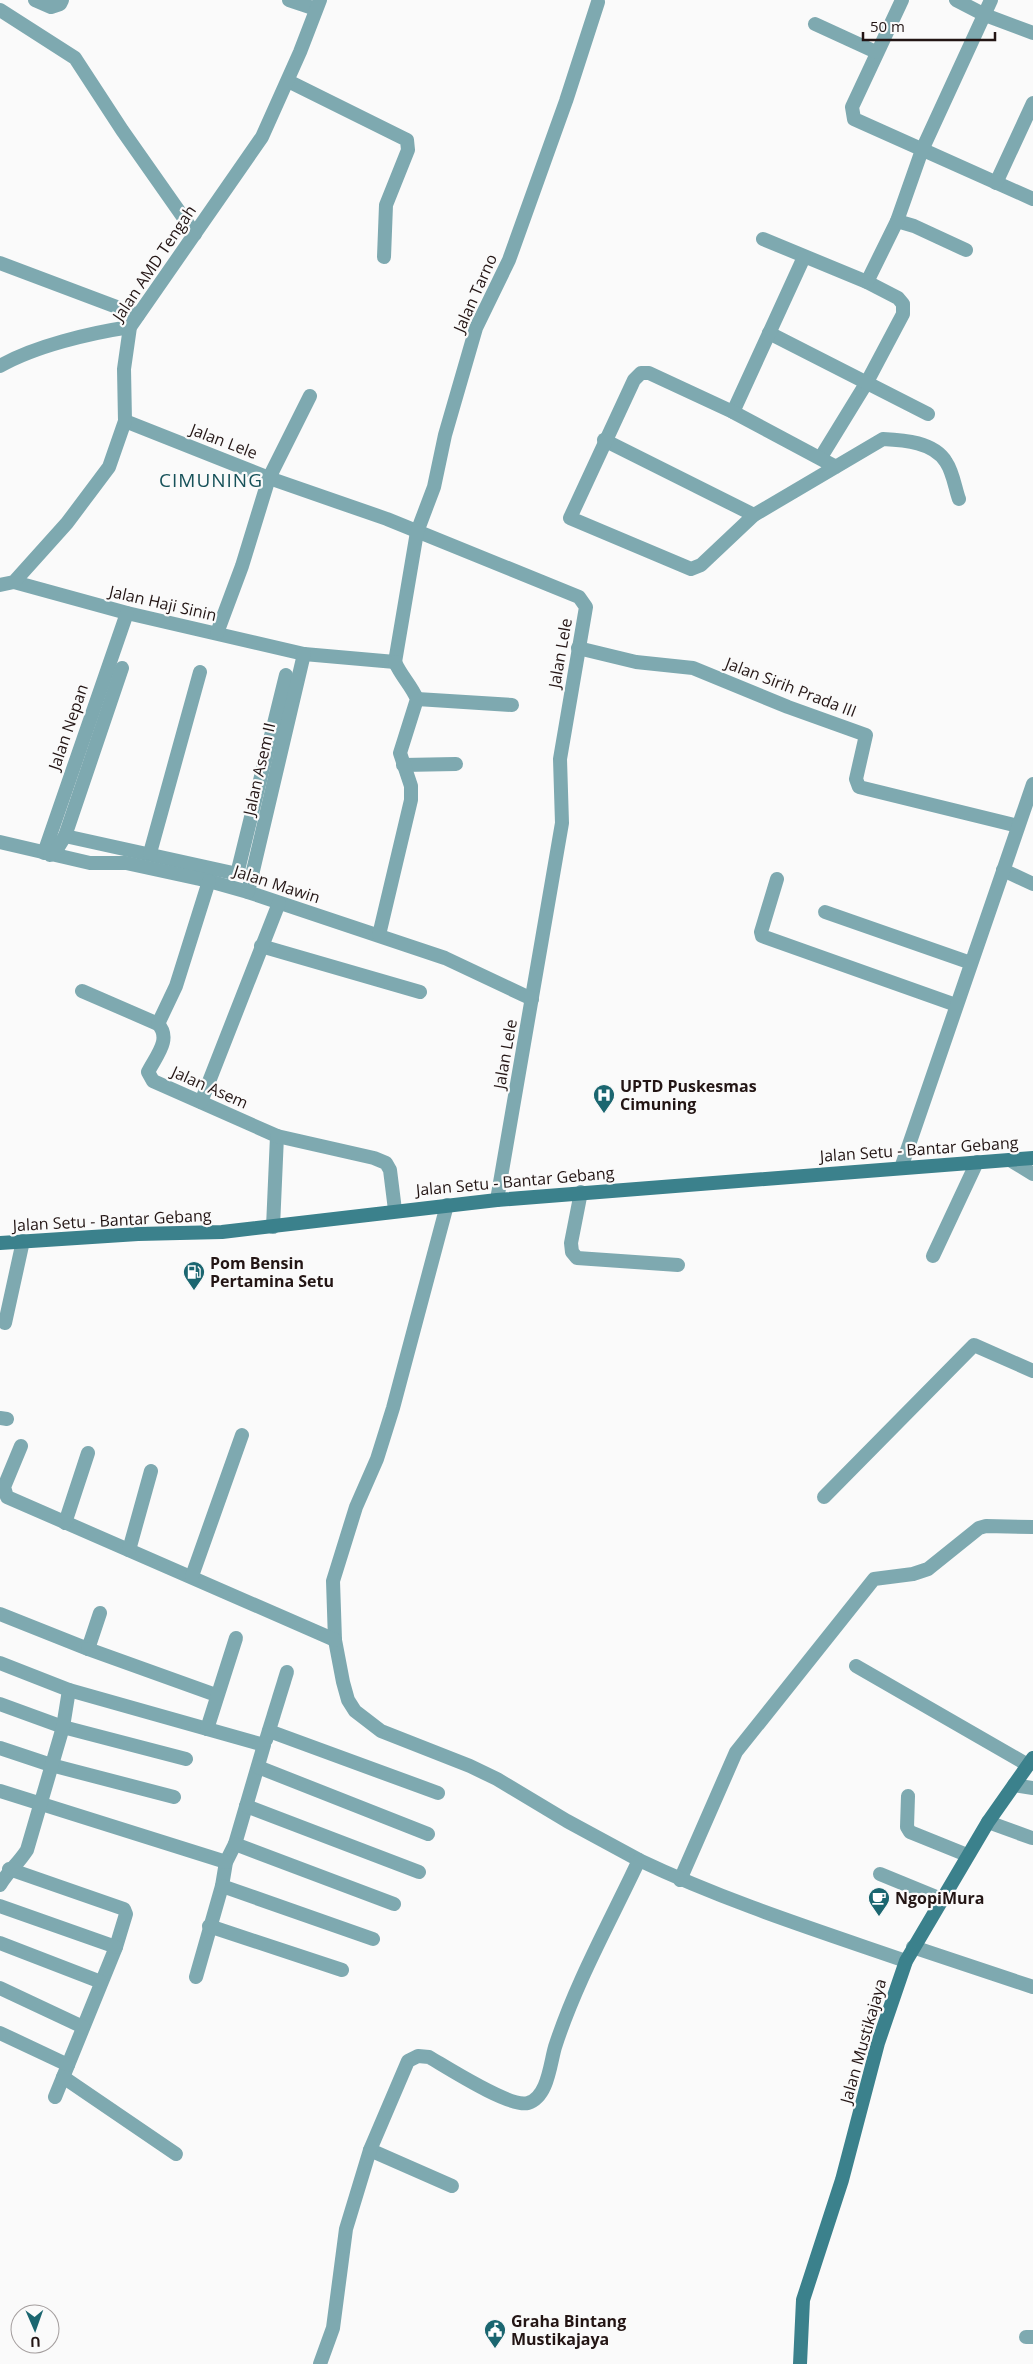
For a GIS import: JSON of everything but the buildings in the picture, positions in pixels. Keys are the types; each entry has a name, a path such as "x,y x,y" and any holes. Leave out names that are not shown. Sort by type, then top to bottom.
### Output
{"main road":[{"name":"Jalan Setu - Bantar Gebang","path":"0,1243 138,1234 222,1232 395,1210 581,1192 1033,1158"},
{"name":"Jalan Mustikajaya","path":"800,2364 803,2300 842,2180 881,2035 906,1961 967,1855 1031,1761"}],"street":[{"path":"35,0 51,7 60,4 62,0"},
{"path":"289,0 318,5"},
{"path":"902,0 876,52 852,107 854,119 1033,199"},
{"path":"956,0 985,15 1033,33"},
{"path":"867,282 897,221 922,150 991,0"},
{"name":"Jalan Tarno","path":"395,662 417,532 434,487 445,434 476,328 509,260 598,2"},
{"name":"Jalan AMD Tengah","path":"14,582 67,523 100,482 109,467 125,421 124,369 126,343 130,327 262,137 288,81 318,5"},
{"path":"0,10 76,58 122,130 195,234"},
{"path":"815,24 876,52"},
{"path":"288,81 407,140 408,150 386,205 384,257"},
{"path":"996,183 1033,103"},
{"path":"897,221 914,226 966,250"},
{"path":"763,239 867,282 898,298 903,304 903,314 867,382 821,458"},
{"path":"733,412 804,257"},
{"path":"0,263 138,315"},
{"path":"0,366 14,358 96,332 130,327"},
{"path":"769,333 928,414"},
{"path":"836,467 733,412 649,373 641,373 634,380 604,440 570,518 691,569 701,565 754,515 794,493 883,439 913,442 934,448 946,462 959,499"},
{"path":"217,633 242,566 270,478 310,396"},
{"name":"Jalan Lele","path":"125,421 270,478 417,532 580,597 586,607 560,759 562,824 497,1200"},
{"path":"604,440 754,515"},
{"path":"0,585 14,582"},
{"name":"Jalan Haji Sinin","path":"14,582 127,613 304,654 395,662"},
{"name":"Jalan Nepan","path":"47,854 127,613"},
{"name":"Jalan Sirih Prada III","path":"578,648 636,662 693,668 802,712 866,735 856,779 859,787 1018,826"},
{"name":"Jalan Asem II","path":"248,892 304,654"},
{"path":"379,935 411,800 410,786 400,753 417,699 411,686 403,679 395,662"},
{"path":"47,854 57,849 64,836 122,668"},
{"path":"150,853 200,672"},
{"path":"64,836 150,853 233,873 238,870 286,675"},
{"path":"417,699 512,705"},
{"path":"403,765 456,764"},
{"path":"900,1168 1033,784"},
{"name":"Jalan Mawin","path":"0,842 90,863 126,863 209,881 248,892 445,958 532,999"},
{"path":"1003,870 1033,884"},
{"path":"777,879 761,932 762,936 956,1005"},
{"path":"82,991 158,1024 176,986 209,881"},
{"path":"201,1102 279,903"},
{"path":"825,912 971,963"},
{"path":"261,946 420,992"},
{"name":"Jalan Asem","path":"158,1024 163,1029 165,1039 148,1072 149,1077 153,1081 277,1136 374,1158 386,1163 390,1170 395,1210"},
{"path":"273,1227 277,1136"},
{"path":"1010,1160 1033,1174"},
{"path":"933,1256 977,1162"},
{"path":"581,1192 572,1243 572,1252 577,1258 678,1265"},
{"path":"448,1205 393,1408 377,1459 356,1507 333,1582 335,1640 348,1700 363,1720 381,1731 470,1766 497,1779 567,1821 680,1880 755,1909 906,1961"},
{"path":"5,1323 23,1241"},
{"path":"824,1497 974,1345 1033,1371"},
{"path":"192,1576 242,1435"},
{"path":"21,1446 4,1487 4,1493 7,1497 192,1576 335,1640"},
{"path":"65,1522 88,1453"},
{"path":"129,1550 151,1471"},
{"path":"680,1880 736,1752 874,1579 913,1574 928,1569 979,1528 986,1526 1033,1528"},
{"path":"88,1649 100,1612"},
{"path":"0,1614 88,1649 216,1695"},
{"path":"207,1729 216,1695 236,1638"},
{"path":"0,1663 69,1690 264,1745"},
{"path":"856,1666 1031,1761"},
{"path":"196,1977 209,1926 222,1886 226,1862 235,1844 287,1672"},
{"path":"0,1885 9,1870 27,1850 63,1727 69,1690"},
{"path":"0,1704 63,1727 186,1759"},
{"path":"269,1731 438,1793"},
{"path":"0,1748 51,1765 174,1797"},
{"path":"258,1767 428,1834"},
{"path":"1014,1785 1033,1788"},
{"path":"0,1791 226,1862"},
{"path":"908,1796 907,1828 910,1832 967,1855"},
{"path":"246,1806 419,1872"},
{"path":"988,1822 1032,1838"},
{"path":"235,1844 394,1904"},
{"path":"320,2364 333,2328 346,2229 370,2150 408,2061 418,2056 429,2058 509,2101 528,2103 537,2097 549,2072 555,2048 578,1988 639,1860"},
{"path":"9,1870 124,1909 125,1920 116,1947 55,2097"},
{"path":"880,1874 941,1899"},
{"path":"222,1886 373,1939"},
{"path":"0,1906 116,1947"},
{"path":"209,1926 342,1970"},
{"path":"0,1943 101,1982"},
{"path":"913,1947 1033,1987"},
{"path":"0,1988 83,2027"},
{"path":"0,2033 65,2071 176,2154"},
{"path":"370,2150 452,2186"}],"place":[{"name":"UPTD Puskesmas Cimuning","path":"604,1114"},
{"name":"Pom Bensin Pertamina Setu","path":"194,1291"},
{"name":"NgopiMura","path":"879,1917"},
{"name":"Graha Bintang Mustikajaya","path":"495,2349"}],"district":[{"name":"CIMUNING","path":"211,480"}]}
